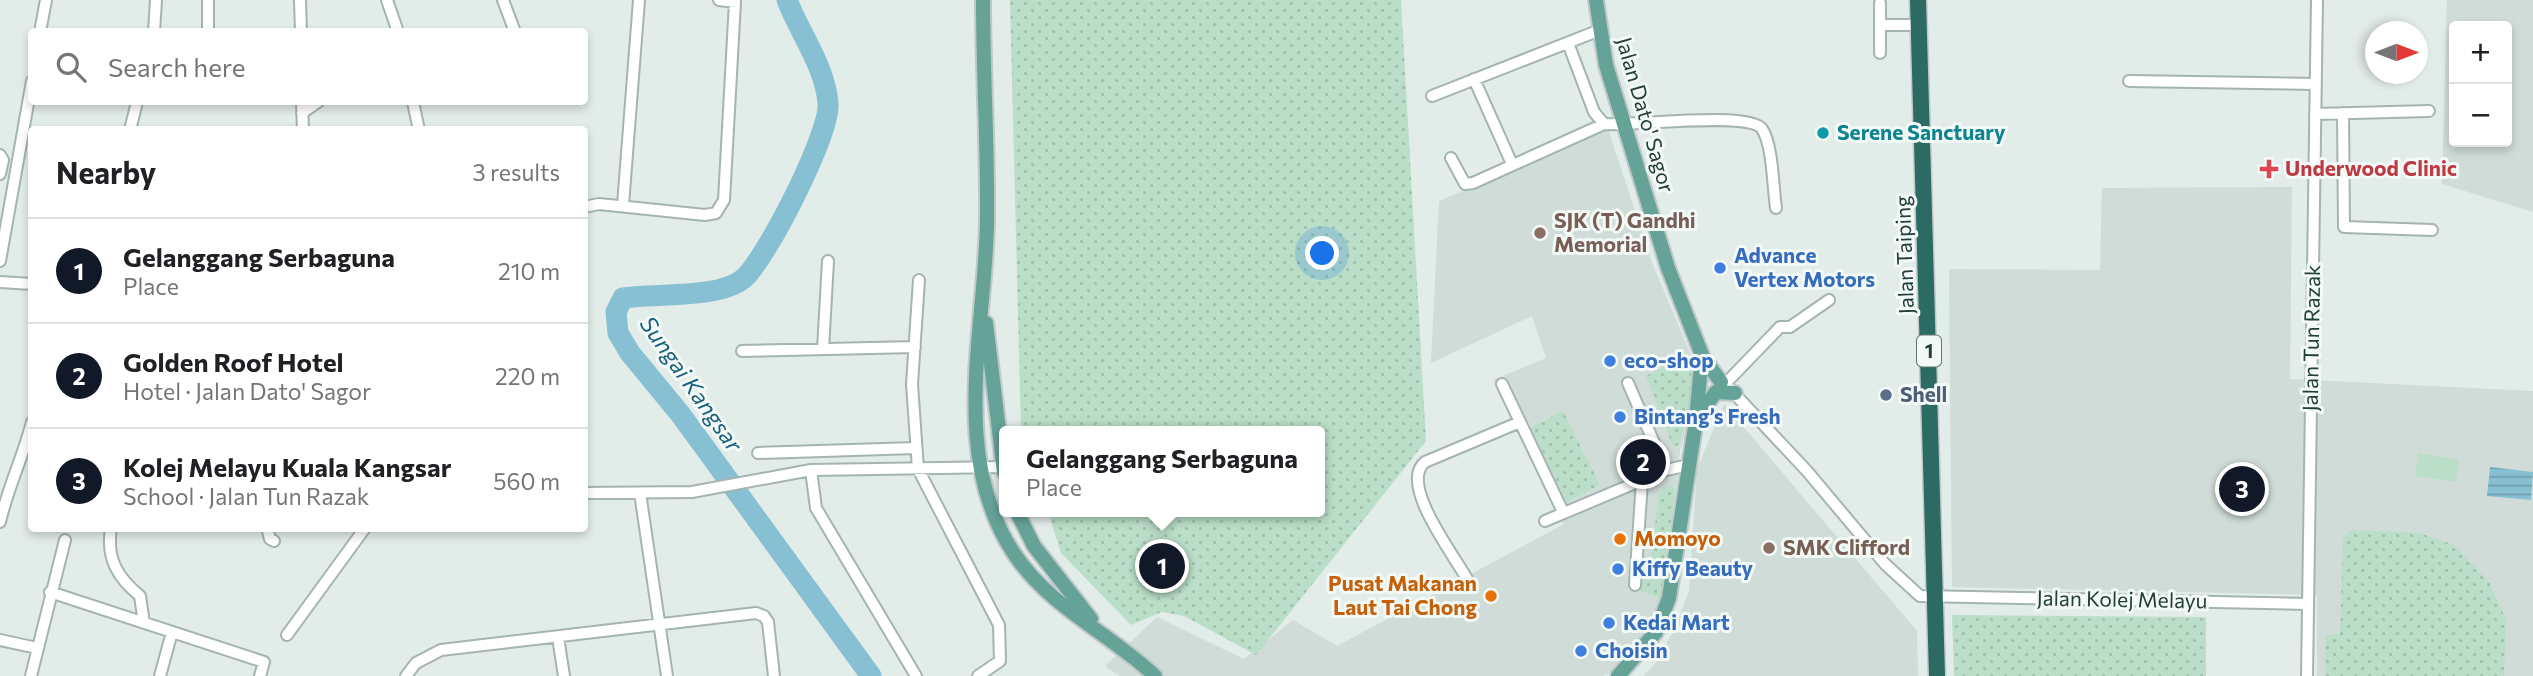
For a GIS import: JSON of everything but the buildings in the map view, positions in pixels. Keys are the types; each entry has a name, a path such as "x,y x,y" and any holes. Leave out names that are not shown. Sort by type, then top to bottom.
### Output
{"highway":[{"name":"Jalan Taiping","path":"1919,0 1937,676"}],"main road":[{"path":"983,0 987,221 984,300 975,363 977,440 991,504 1015,555 1051,599 1101,631 1155,676"},
{"name":"Jalan Dato' Sagor","path":"1596,0 1605,65 1668,268 1713,377 1696,420 1669,598 1656,632 1618,676"},
{"path":"984,300 999,428"},
{"path":"1696,420 1716,392 1713,377"},
{"path":"1020,517 1034,546 1067,592 1101,631"}],"street":[{"path":"41,28 46,0"},
{"path":"154,28 156,0"},
{"path":"208,0 208,28"},
{"path":"300,0 301,28"},
{"path":"387,0 397,28"},
{"path":"503,0 514,28"},
{"path":"624,205 639,0"},
{"path":"588,206 624,205 705,215 716,213 724,200 736,2 719,0"},
{"name":"Jalan Tun Razak","path":"2307,676 2317,0"},
{"path":"1880,3 1880,53"},
{"path":"1880,25 1919,25"},
{"path":"1432,96 1600,30"},
{"path":"1568,43 1594,112 1604,124"},
{"path":"1475,79 1512,164"},
{"path":"2129,81 2316,84"},
{"path":"0,261 28,104"},
{"path":"131,126 136,105"},
{"path":"413,105 418,126"},
{"path":"302,107 303,126"},
{"path":"2315,114 2429,111"},
{"path":"2343,113 2344,227 2432,230"},
{"path":"1451,158 1465,184 1604,124 1624,126 1750,121 1762,128 1767,140 1776,208"},
{"path":"0,155 3,160 0,174"},
{"path":"823,349 828,261"},
{"path":"919,280 912,384 918,469 999,625 1000,661 978,676"},
{"path":"0,282 28,284"},
{"path":"1829,300 1790,327 1780,327 1713,377 1900,579 1920,596 1936,597"},
{"path":"741,351 915,347"},
{"path":"1628,383 1665,470"},
{"path":"1502,384 1563,512"},
{"path":"1471,586 1431,517 1416,484 1416,476 1425,462 1520,422"},
{"path":"758,453 915,448"},
{"path":"0,522 7,490 28,455"},
{"path":"1545,521 1665,470 1689,465"},
{"path":"588,493 692,492 811,470 999,470"},
{"path":"811,470 816,508 916,676"},
{"path":"1635,585 1642,481"},
{"path":"640,493 667,676"},
{"path":"111,532 112,556 121,581 140,596 144,623"},
{"path":"268,532 270,539 274,541"},
{"path":"287,635 362,532"},
{"path":"31,676 65,540"},
{"path":"50,592 264,662 260,676"},
{"name":"Jalan Kolej Melayu","path":"1936,597 2308,604"},
{"path":"406,676 416,663 441,650 739,613 764,616 768,622 774,676"},
{"path":"160,676 172,632"},
{"path":"558,637 564,676"},
{"path":"0,640 37,648"}],"shaded area":[{"path":"2447,0 2533,0 2533,212 2442,184"},
{"path":"1608,129 1653,265 1694,362 1694,401 1680,451 1665,596 1637,647 1617,668 1603,676 1120,676 1105,666 1157,617 1244,659 1293,620 1337,646 1564,524 1493,380 1546,358 1532,316 1431,363 1439,201"},
{"path":"2292,187 2290,379 2533,391 2533,676 2317,676 2317,595 1952,587 1949,269 2100,270 2102,188"},
{"name":"SMK Clifford","path":"1724,404 1917,631 1918,676 1643,676 1654,665 1673,632 1689,591 1697,469"}],"green space":[{"path":"1010,0 1401,0 1426,441 1256,655 1184,616 1162,612 1131,625 1061,553 1050,517 1325,517 1325,426 1021,426"},
{"path":"1687,356 1693,376 1692,388 1679,445 1673,447 1646,376"},
{"path":"1563,411 1600,485 1567,502 1530,428"},
{"path":"2418,453 2459,460 2456,482 2415,476"},
{"path":"1671,485 1675,490 1662,594 1659,598 1634,588 1649,564 1660,494 1664,487"},
{"path":"2351,530 2419,533 2454,545 2489,582 2506,619 2504,676 2325,676 2326,635 2340,634 2343,538"},
{"path":"1952,615 2206,617 2206,676 1954,676"}],"water":[{"path":"2490,467 2533,472 2531,500 2487,496"}],"waterway":[{"name":"Sungai Kangsar","path":"787,0 817,63 828,103 819,140 781,223 753,267 743,279 732,285 703,292 623,298 616,312 618,333 630,353 681,415 871,676"}],"place":[{"name":"Serene Sanctuary","path":"1823,133"},
{"name":"Underwood Clinic","path":"2269,169"},
{"name":"SJK (T) Gandhi Memorial","path":"1540,233"},
{"name":"Advance Vertex Motors","path":"1720,268"},
{"name":"eco-shop","path":"1610,361"},
{"name":"Shell","path":"1886,395"},
{"name":"Bintang’s Fresh","path":"1620,417"},
{"name":"Golden Roof Hotel","path":"1643,462"},
{"name":"Kolej Melayu Kuala Kangsar","path":"2242,489"},
{"name":"Momoyo","path":"1620,539"},
{"name":"SMK Clifford","path":"1769,548"},
{"name":"Gelanggang Serbaguna","path":"1162,566"},
{"name":"Kiffy Beauty","path":"1618,569"},
{"name":"Pusat Makanan Laut Tai Chong","path":"1491,596"},
{"name":"Kedai Mart","path":"1609,623"},
{"name":"Choisin","path":"1581,651"}]}
